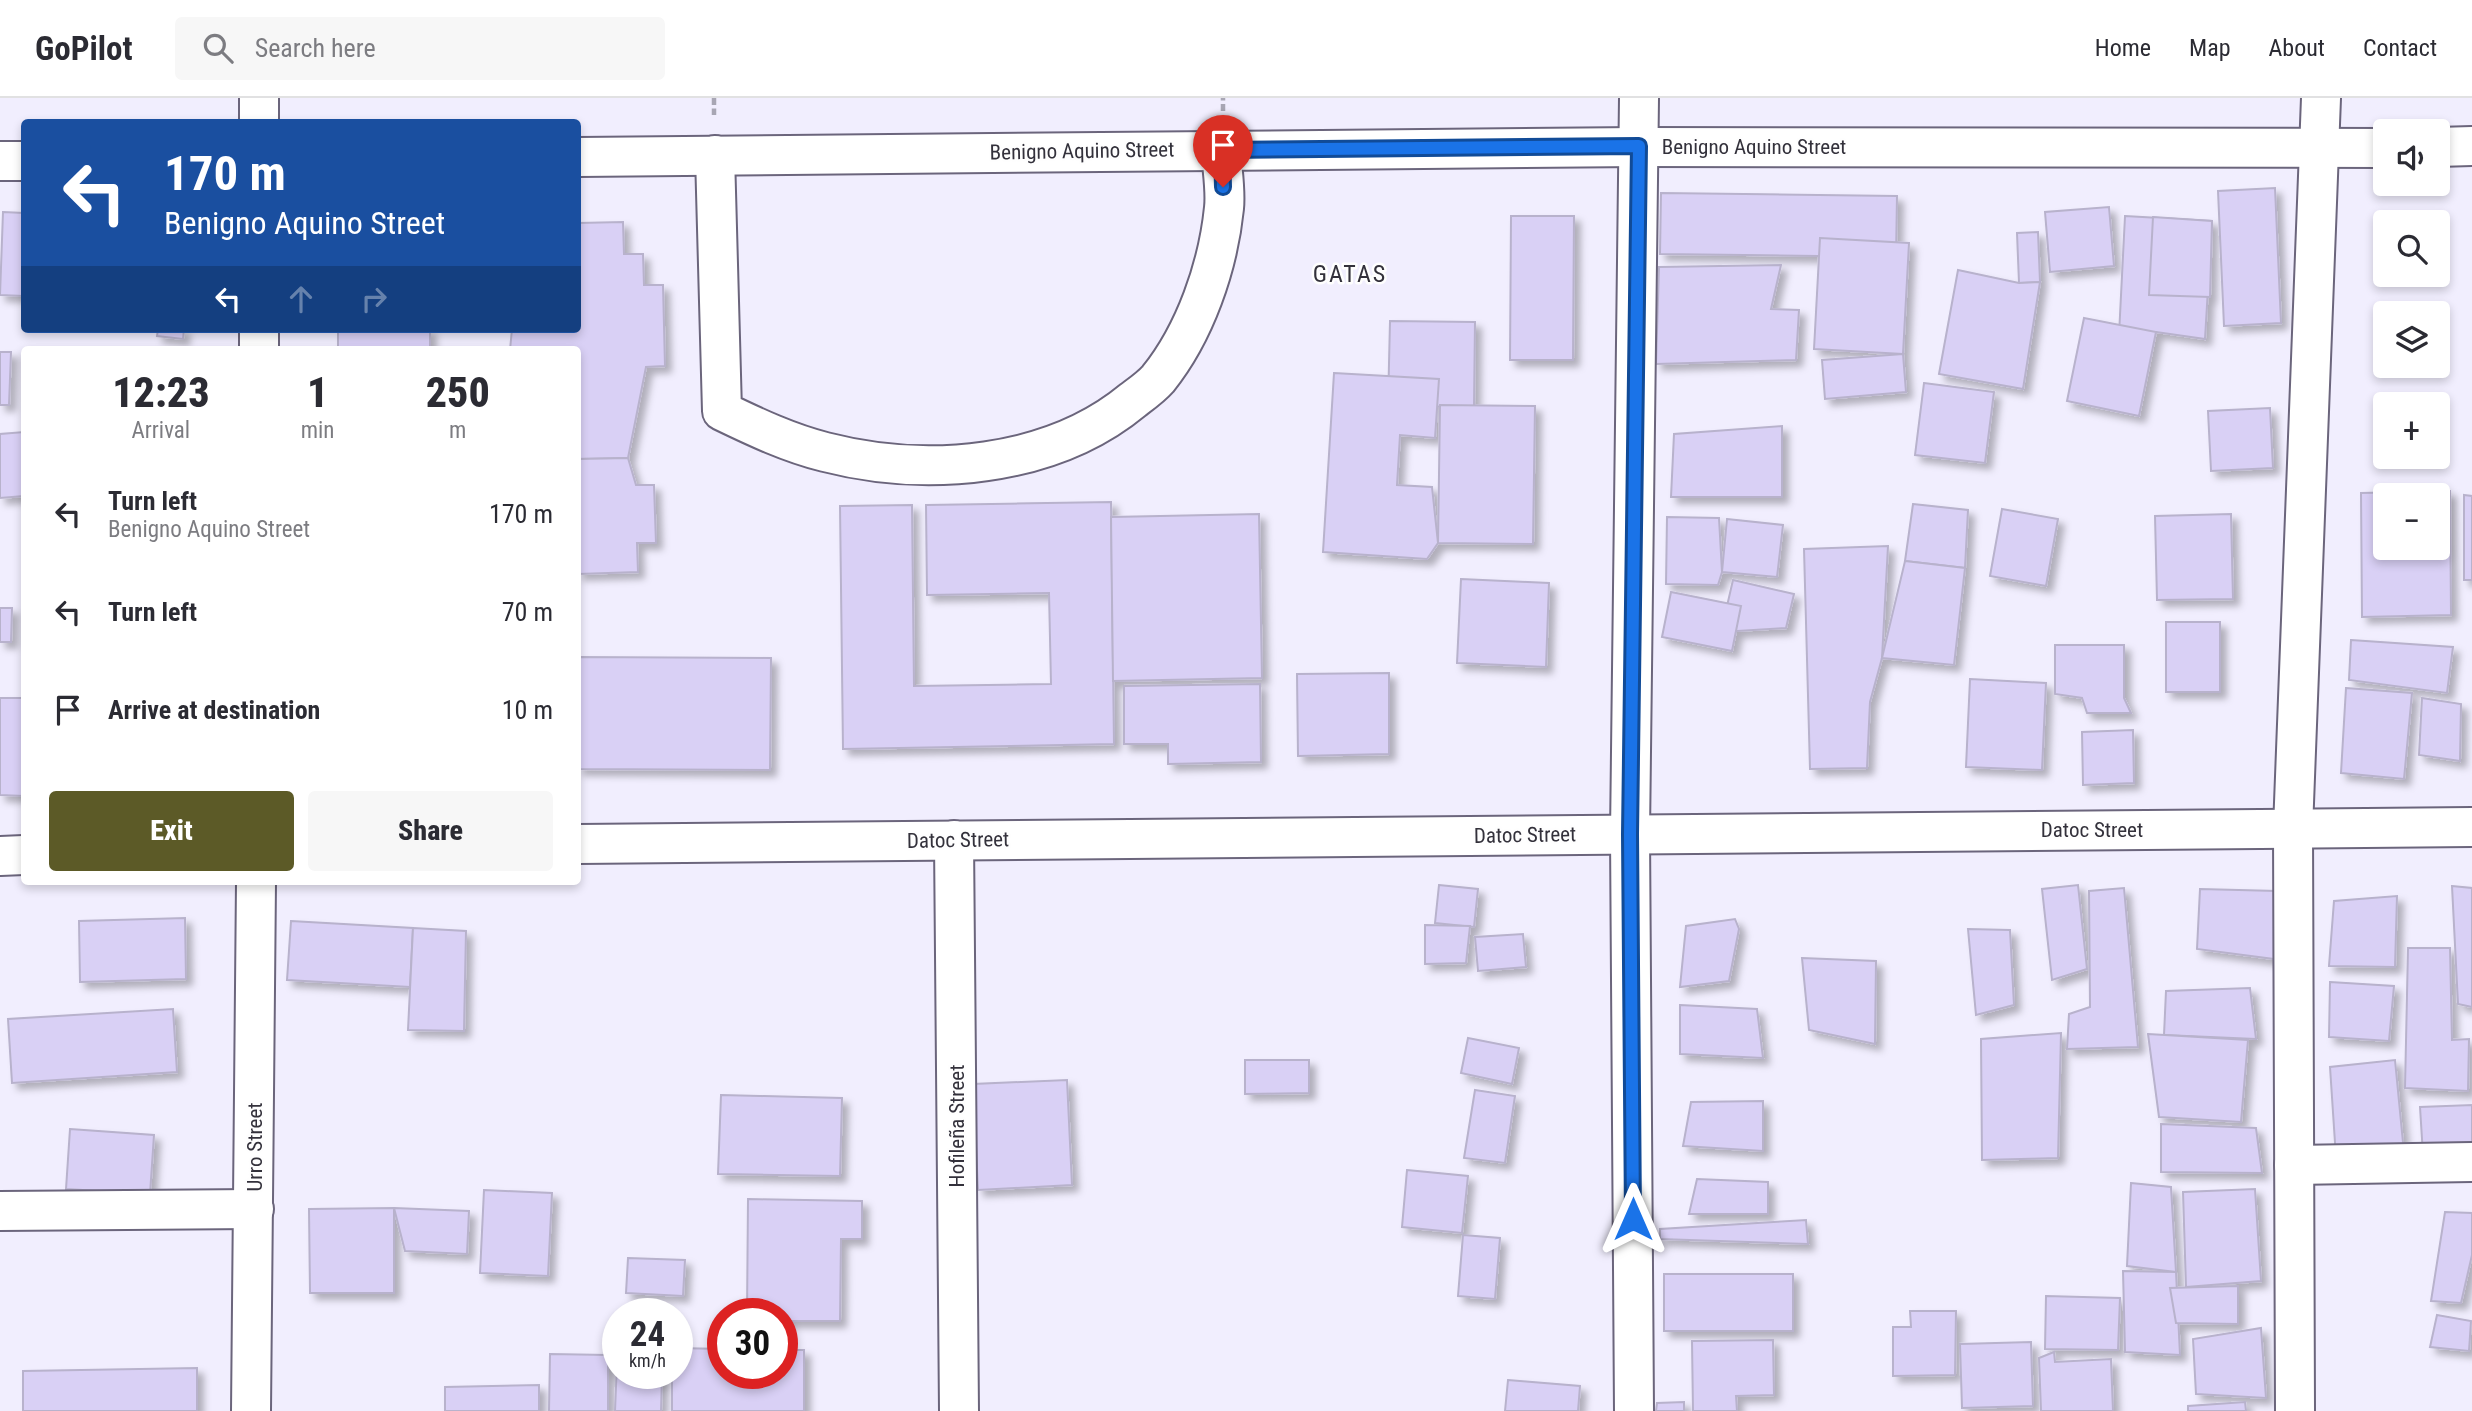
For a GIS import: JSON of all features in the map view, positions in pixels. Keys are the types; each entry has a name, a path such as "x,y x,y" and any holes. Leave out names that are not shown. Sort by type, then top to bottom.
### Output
{"street":[{"path":"259,98 259,119"},
{"path":"1634,1411 1630,834 1639,98"},
{"path":"2295,1411 2293,829 2321,98"},
{"name":"Benigno Aquino Street","path":"581,157 1639,146 2373,148"},
{"path":"2450,147 2472,146"},
{"path":"715,155 722,411 767,433 826,453 889,462 939,464 991,461 1055,446 1108,421 1157,381 1187,334 1214,263 1224,206 1222,150"},
{"path":"0,161 21,161"},
{"name":"Datoc Street","path":"581,844 2472,827"},
{"name":"Hofileña Street","path":"954,840 959,1411"},
{"path":"0,856 21,855"},
{"name":"Urro Street","path":"251,1411 256,885"},
{"path":"2294,1165 2472,1161"},
{"path":"0,1211 254,1209"}],"building":[{"path":"2275,188 2281,323 2224,326 2218,191"},
{"path":"1661,193 1897,196 1896,257 1660,254"},
{"path":"2109,207 2114,266 2050,272 2045,212"},
{"path":"3,212 21,213 21,296 0,295"},
{"path":"1511,216 1574,216 1573,360 1510,360"},
{"path":"2125,216 2212,221 2205,339 2156,332 2119,335"},
{"path":"2153,217 2212,221 2210,297 2149,295"},
{"path":"623,222 624,254 643,254 644,285 663,285 665,366 646,367 628,458 581,459 581,346 510,346 512,333 581,333 581,223"},
{"path":"2038,232 2040,282 2019,283 2017,233"},
{"path":"1820,238 1909,243 1903,354 1814,349"},
{"path":"1781,265 1771,309 1799,310 1796,360 1656,364 1659,267"},
{"path":"1958,270 2019,283 2040,282 2023,389 1939,374"},
{"path":"2084,318 2156,332 2139,416 2067,401"},
{"path":"1390,321 1475,322 1474,407 1388,406"},
{"path":"157,333 184,333 183,339 157,336"},
{"path":"338,333 430,333 430,346 338,346"},
{"path":"0,352 11,352 9,405 0,405"},
{"path":"1903,354 1906,392 1825,399 1822,360"},
{"path":"1334,373 1439,379 1435,438 1400,435 1397,485 1432,487 1438,543 1427,559 1323,552"},
{"path":"1924,383 1994,392 1985,463 1915,455"},
{"path":"1440,405 1535,406 1533,544 1438,543"},
{"path":"2270,408 2273,468 2211,471 2208,411"},
{"path":"1782,426 1782,497 1671,497 1674,434"},
{"path":"21,432 21,496 0,498 0,434"},
{"path":"628,458 636,485 654,485 656,543 637,543 638,572 581,574 581,459"},
{"path":"2450,491 2451,615 2362,617 2361,493 2373,493 2373,560 2450,560"},
{"path":"2464,495 2472,496 2472,580 2464,580"},
{"path":"1111,502 1114,744 843,749 840,506 912,505 914,686 1051,684 1049,593 927,595 926,505"},
{"path":"1913,504 1968,510 1965,568 1905,561"},
{"path":"2002,509 2058,519 2046,586 1990,576"},
{"path":"1259,514 1262,678 1113,681 1111,517"},
{"path":"2231,514 2233,599 2157,600 2155,516"},
{"path":"1667,517 1719,518 1722,572 1718,585 1666,584"},
{"path":"1727,519 1783,525 1777,577 1722,572"},
{"path":"1888,546 1882,658 1870,702 1867,768 1810,769 1804,549"},
{"path":"1905,561 1965,568 1954,665 1882,658"},
{"path":"1461,579 1549,583 1546,667 1457,663"},
{"path":"1733,580 1794,594 1786,628 1721,632"},
{"path":"1671,592 1741,606 1732,651 1662,637"},
{"path":"0,608 12,608 11,642 0,642"},
{"path":"2166,622 2220,622 2220,692 2166,692"},
{"path":"2351,640 2453,647 2447,693 2349,680"},
{"path":"2055,645 2124,645 2124,698 2131,713 2087,713 2082,698 2055,694"},
{"path":"581,657 771,658 770,770 581,769"},
{"path":"1389,673 1389,754 1298,756 1297,674"},
{"path":"1970,679 2046,683 2042,770 1966,767"},
{"path":"1260,684 1261,762 1168,764 1168,744 1124,744 1124,686"},
{"path":"2346,688 2412,693 2404,779 2341,773"},
{"path":"0,698 21,698 21,796 0,795"},
{"path":"2422,698 2461,704 2460,761 2419,755"},
{"path":"2133,730 2134,783 2083,785 2082,732"},
{"path":"1439,885 1478,889 1474,927 1435,923"},
{"path":"2078,885 2087,969 2052,980 2042,889"},
{"path":"2452,886 2472,888 2472,1007 2458,1004"},
{"path":"2124,888 2138,1047 2067,1049 2069,1014 2090,1007 2089,891"},
{"path":"2200,889 2277,891 2274,959 2197,949"},
{"path":"2397,896 2395,967 2329,966 2334,901"},
{"path":"185,918 186,979 80,982 79,921"},
{"path":"1735,919 1739,929 1729,981 1680,987 1686,926"},
{"path":"291,921 413,928 410,987 287,980"},
{"path":"1425,925 1470,926 1466,963 1425,964"},
{"path":"413,928 466,931 464,1031 408,1030"},
{"path":"1968,929 2010,930 2014,1005 1976,1015"},
{"path":"1523,934 1526,967 1478,971 1475,937"},
{"path":"2408,948 2450,948 2452,1040 2469,1039 2468,1091 2405,1088"},
{"path":"1802,958 1876,961 1875,1044 1809,1030"},
{"path":"2330,982 2394,986 2389,1041 2329,1037"},
{"path":"2250,988 2256,1039 2164,1035 2166,991"},
{"path":"1680,1005 1757,1009 1763,1058 1680,1054"},
{"path":"173,1009 177,1072 12,1083 8,1019"},
{"path":"2061,1033 2058,1158 1982,1160 1981,1039"},
{"path":"2148,1034 2248,1040 2241,1122 2159,1117"},
{"path":"1468,1038 1519,1048 1512,1084 1461,1073"},
{"path":"1245,1060 1309,1060 1309,1093 1245,1094"},
{"path":"2395,1060 2404,1153 2336,1158 2330,1067"},
{"path":"1067,1080 1072,1185 978,1190 973,1084"},
{"path":"1475,1090 1515,1096 1505,1163 1464,1158"},
{"path":"721,1095 842,1098 840,1176 718,1174"},
{"path":"1763,1101 1763,1151 1683,1146 1691,1102"},
{"path":"2472,1105 2472,1153 2423,1155 2420,1107"},
{"path":"2161,1124 2256,1128 2262,1173 2161,1172"},
{"path":"70,1129 154,1135 150,1194 66,1189"},
{"path":"1407,1170 1468,1176 1462,1233 1402,1227"},
{"path":"1697,1179 1768,1182 1768,1214 1689,1214"},
{"path":"2131,1183 2171,1187 2176,1272 2127,1266"},
{"path":"2255,1189 2261,1281 2186,1287 2183,1192"},
{"path":"484,1190 552,1193 548,1276 480,1273"},
{"path":"748,1199 862,1201 862,1239 841,1239 840,1321 798,1321 798,1298 747,1298"},
{"path":"394,1208 394,1293 310,1293 309,1209"},
{"path":"394,1208 469,1211 467,1254 405,1251"},
{"path":"2445,1212 2472,1213 2472,1255 2461,1303 2431,1301"},
{"path":"1806,1220 1808,1244 1660,1239 1660,1229"},
{"path":"1463,1235 1500,1238 1495,1299 1458,1296"},
{"path":"628,1258 685,1260 683,1296 626,1293"},
{"path":"2123,1271 2176,1272 2180,1355 2125,1352"},
{"path":"1664,1274 1793,1274 1793,1331 1664,1331"},
{"path":"2238,1286 2238,1324 2176,1323 2170,1288"},
{"path":"2046,1296 2120,1298 2118,1350 2045,1349"},
{"path":"1910,1311 1956,1311 1955,1375 1893,1376 1893,1327 1911,1327"},
{"path":"2437,1315 2471,1321 2469,1351 2430,1347"},
{"path":"2261,1328 2266,1398 2196,1394 2193,1339"},
{"path":"1773,1340 1774,1395 1736,1396 1737,1411 1693,1411 1692,1341"},
{"path":"2031,1342 2033,1406 1962,1408 1960,1344"},
{"path":"693,1348 707,1349 707,1389 798,1389 798,1350 804,1350 804,1411 672,1411 672,1389 693,1389"},
{"path":"2054,1352 2055,1362 2111,1359 2113,1411 2041,1411 2039,1358"},
{"path":"550,1354 602,1355 602,1389 608,1389 608,1411 549,1411"},
{"path":"197,1368 197,1411 23,1411 23,1371"},
{"path":"1508,1380 1580,1386 1578,1411 1505,1411"},
{"path":"539,1385 539,1411 445,1411 445,1387"},
{"path":"616,1389 662,1389 661,1411 615,1411"},
{"path":"1684,1402 1684,1411 1656,1411 1657,1403"},
{"path":"2245,1402 2246,1411 2188,1411 2188,1406"}],"district":[{"name":"GATAS","path":"1350,274"}],"route":[{"path":"1223,187 1222,150 1639,146 1630,834 1633,1219"}]}
